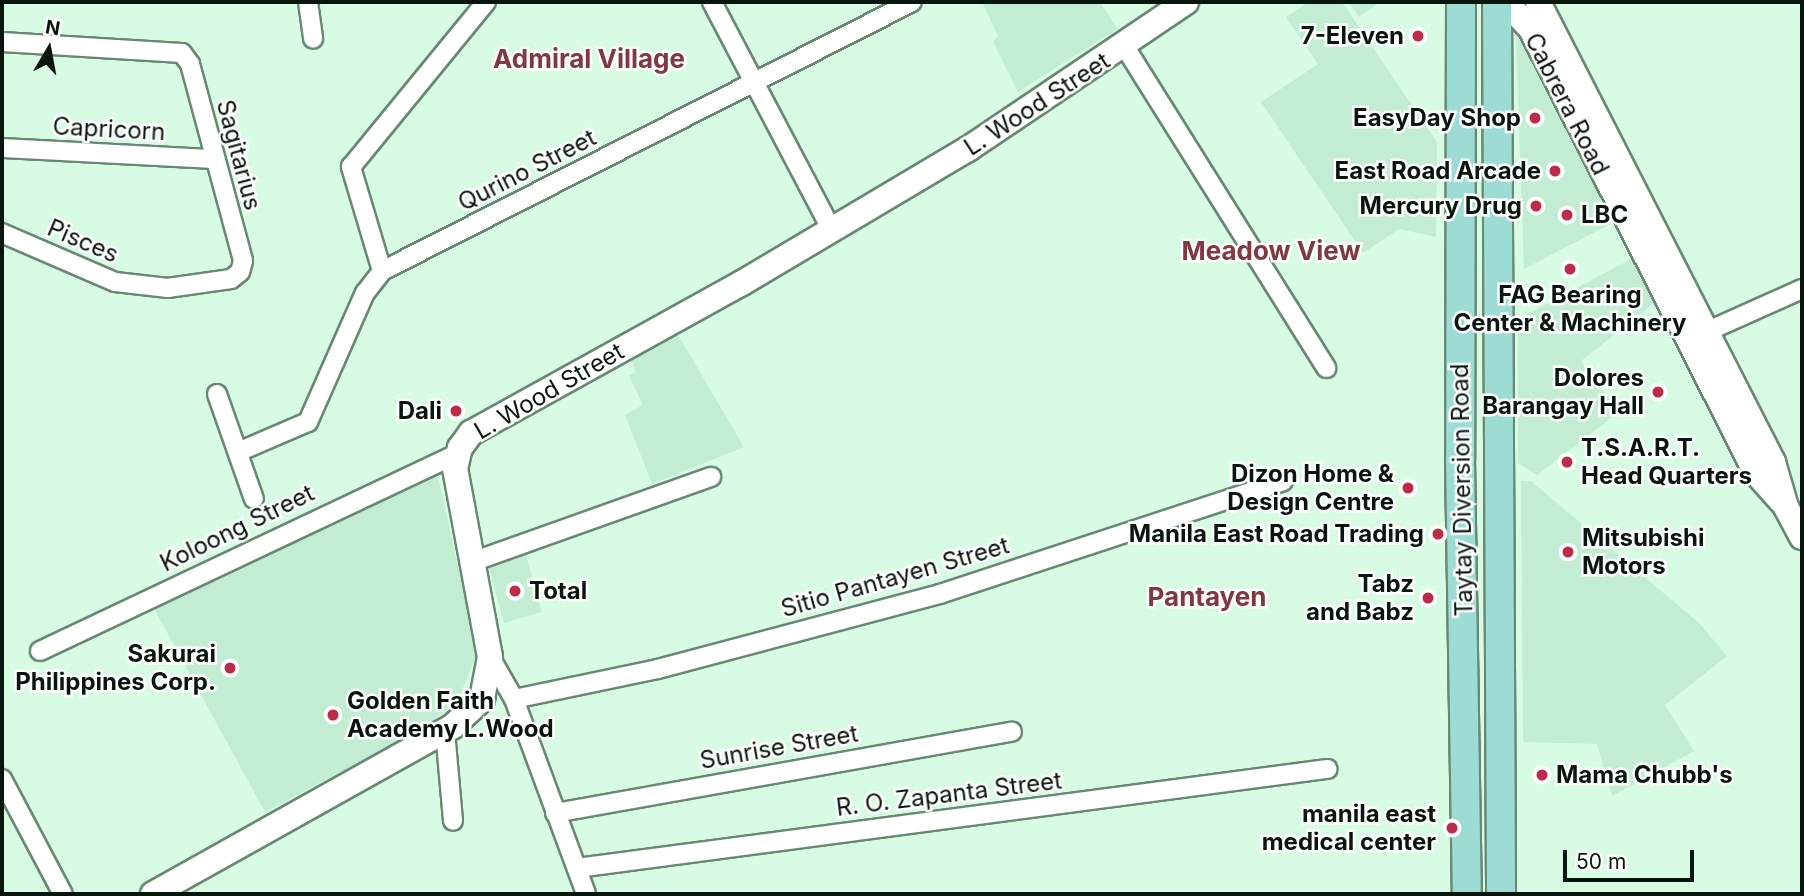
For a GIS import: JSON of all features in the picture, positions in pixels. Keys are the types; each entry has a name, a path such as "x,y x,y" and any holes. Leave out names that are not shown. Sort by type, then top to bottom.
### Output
{"main road":[{"name":"L. Wood Street","path":"153,894 445,731 482,699 490,657 457,490 457,454 483,424 832,231 1125,47 1186,2"},
{"name":"Taytay Diversion Road","path":"1461,2 1460,459 1467,894"},
{"name":"Cabrera Road","path":"1538,2 1696,336"},
{"name":"Taytay Diversion Road","path":"1497,5 1502,894"},
{"name":"Cabrera Road","path":"1497,5 1517,14 1531,29 1696,336 1773,462 1786,507 1802,537"},
{"path":"1465,698 1502,698"}],"street":[{"path":"308,2 313,39"},
{"path":"382,271 351,167 486,2"},
{"path":"712,2 832,231"},
{"name":"Qurino Street","path":"238,452 308,422 365,293 382,271 912,2"},
{"name":"Sagitarius","path":"2,42 171,50 182,53 190,64 243,261 240,272 231,279"},
{"path":"1125,47 1326,368"},
{"name":"Capricorn","path":"2,148 215,159"},
{"name":"Pisces","path":"2,233 115,282 168,288 231,279"},
{"path":"1696,336 1802,289"},
{"path":"217,394 254,499"},
{"name":"Koloong Street","path":"40,651 457,454"},
{"path":"472,562 711,477"},
{"name":"Sitio Pantayen Street","path":"514,698 658,669 940,594 1283,481"},
{"path":"490,657 514,698 586,894"},
{"path":"445,731 453,821"},
{"name":"Sunrise Street","path":"555,813 1012,732"},
{"name":"R. O. Zapanta Street","path":"577,869 1327,769"},
{"path":"2,779 63,894"}],"shaded area":[{"path":"982,2 1100,2 1117,29 1018,92 993,42 998,36"},
{"path":"1309,2 1342,2 1437,142 1436,237 1399,229 1363,253 1261,102 1318,64 1286,17"},
{"path":"1349,2 1380,2 1359,17"},
{"name":"East Road Arcade","path":"1523,37 1616,221 1524,269 1516,39"},
{"path":"1635,257 1657,301 1581,361 1619,412 1537,475 1518,463 1518,319"},
{"path":"677,333 744,447 652,484 625,415 643,405 629,376 636,372 630,357"},
{"path":"435,463 475,642 475,659 458,700 425,727 265,812 150,601"},
{"name":"Mitsubishi Motors","path":"1521,481 1531,481 1699,623 1727,656 1665,705 1694,751 1612,796 1597,744 1523,742"},
{"path":"525,552 542,612 504,623 488,564"}],"place":[{"name":"7-Eleven","path":"1418,36"},
{"name":"EasyDay Shop","path":"1535,118"},
{"name":"East Road Arcade","path":"1555,171"},
{"name":"Mercury Drug","path":"1536,206"},
{"name":"LBC","path":"1567,215"},
{"name":"FAG Bearing Center & Machinery","path":"1570,269"},
{"name":"Dolores Barangay Hall","path":"1658,392"},
{"name":"Dali","path":"456,411"},
{"name":"T.S.A.R.T. Head Quarters","path":"1567,462"},
{"name":"Dizon Home & Design Centre","path":"1408,488"},
{"name":"Manila East Road Trading","path":"1438,534"},
{"name":"Mitsubishi Motors","path":"1568,552"},
{"name":"Total","path":"515,591"},
{"name":"Tabz and Babz","path":"1428,598"},
{"name":"Sakurai Philippines Corp.","path":"230,668"},
{"name":"Golden Faith Academy L.Wood","path":"333,715"},
{"name":"Mama Chubb's","path":"1542,775"},
{"name":"manila east medical center","path":"1452,828"}],"district":[{"name":"Admiral Village","path":"589,59"},
{"name":"Meadow View","path":"1271,251"},
{"name":"Pantayen","path":"1207,597"}]}
